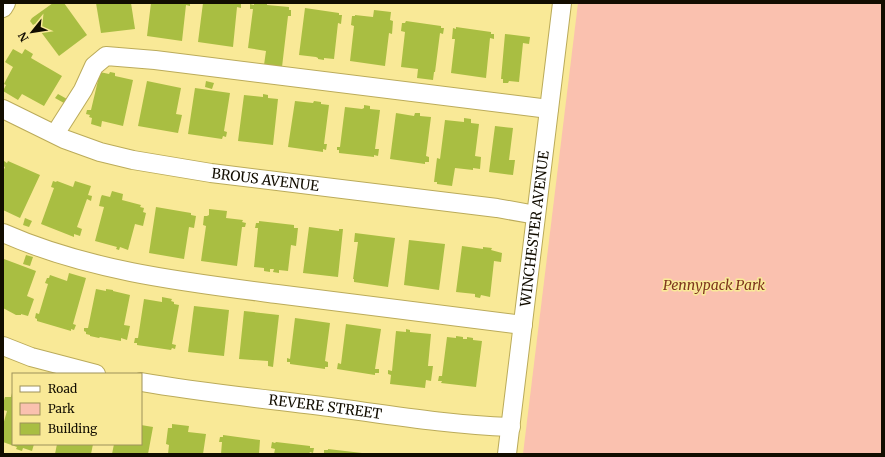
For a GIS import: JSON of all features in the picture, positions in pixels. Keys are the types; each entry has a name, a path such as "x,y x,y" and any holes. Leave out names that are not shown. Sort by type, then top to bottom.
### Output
{"street":[{"path":"3,8 6,3"},
{"name":"WINCHESTER AVENUE","path":"507,454 562,3"},
{"path":"55,134 83,90 94,66 106,56 155,60 549,109"},
{"name":"BROUS AVENUE","path":"3,109 55,134 100,152 133,160 188,169 497,208 536,215"},
{"path":"3,233 21,241 88,263 182,282 523,325"},
{"path":"3,346 31,357 92,373"},
{"name":"REVERE STREET","path":"142,382 187,390 412,418 482,426 511,427"}],"green space":[{"name":"Pennypack Park","path":"578,3 882,3 882,454 523,454"}],"building":[{"path":"53,3 64,3 87,35 59,56 35,24 33,25 30,21"},
{"path":"96,3 131,3 135,29 101,33"},
{"path":"151,3 190,3 190,6 186,5 182,41 147,36"},
{"path":"203,3 241,3 241,8 237,7 233,47 198,42"},
{"path":"254,3 267,3 267,5 289,7 289,10 291,10 291,16 288,16 282,67 264,65 266,51 248,48 253,9 250,9 250,4 254,5"},
{"path":"305,8 339,13 339,15 342,15 341,24 338,23 334,59 324,58 324,60 316,57 299,55"},
{"path":"374,10 391,12 390,20 393,21 392,34 389,33 385,66 350,61 354,26 351,25 352,16 373,17"},
{"path":"406,21 441,26 441,28 444,28 443,34 440,33 433,80 417,78 418,69 401,67 405,32 401,31 402,23 405,23"},
{"path":"456,27 491,32 491,34 494,34 494,39 490,38 486,78 451,73 455,39 452,39 453,28 456,29"},
{"path":"505,34 530,37 529,44 523,43 519,82 509,81 508,83 503,83 503,79 501,79"},
{"path":"13,49 22,54 25,49 33,54 31,58 62,76 44,106 22,94 18,100 3,91 6,85 4,84 13,67 5,62"},
{"path":"100,72 109,74 110,72 115,73 115,76 133,80 123,126 102,121 101,127 91,124 92,118 89,117 90,115 86,114 87,110 91,110"},
{"path":"147,81 181,88 176,114 182,115 178,133 138,126"},
{"path":"206,81 214,83 212,89 205,87"},
{"path":"195,88 230,93 224,131 227,132 226,137 223,136 222,139 188,134"},
{"path":"58,94 67,99 64,103 55,98"},
{"path":"263,94 268,95 268,98 278,99 273,145 238,141 244,95 263,97"},
{"path":"295,101 313,103 314,101 329,105 324,144 327,144 326,150 323,149 323,152 288,147"},
{"path":"364,105 370,106 370,109 380,110 375,149 379,149 378,156 374,155 374,157 339,153 337,147 340,147 345,107 362,109 364,108"},
{"path":"396,113 414,116 415,113 420,113 420,116 431,117 426,156 429,157 429,162 425,162 425,164 390,159"},
{"path":"464,118 471,119 471,123 479,124 475,156 481,157 480,169 473,168 473,170 455,168 452,186 437,184 437,182 434,182 437,158 440,159 445,120 464,122"},
{"path":"495,126 513,128 509,160 515,160 513,175 489,172"},
{"path":"4,161 7,163 8,161 40,175 20,218 3,210"},
{"path":"53,181 73,187 75,181 91,186 88,195 92,196 91,201 87,199 77,227 82,229 80,236 74,234 74,237 41,224 54,188 51,187"},
{"path":"112,191 123,194 122,200 141,205 140,207 144,208 143,212 146,213 143,226 135,224 128,250 120,247 119,250 116,249 117,247 95,241 104,207 99,206 101,197 102,195 110,197"},
{"path":"156,207 191,213 191,215 196,216 194,228 189,227 184,259 149,253"},
{"path":"209,209 227,211 226,218 243,220 242,222 246,223 245,227 242,227 237,266 201,261 206,226 203,225 204,216 209,215"},
{"path":"25,218 32,221 29,227 23,225"},
{"path":"259,221 294,225 294,228 298,228 296,246 291,245 288,271 279,270 279,273 273,272 274,269 270,269 270,272 264,271 264,268 254,267 258,228 255,228 256,223 259,223"},
{"path":"309,227 339,231 339,229 343,229 338,277 303,273"},
{"path":"355,233 395,238 388,287 354,282 353,279 358,242 354,242"},
{"path":"409,240 445,244 439,290 404,285"},
{"path":"462,246 483,249 483,247 492,248 491,250 502,253 501,262 494,261 490,297 481,295 480,298 475,297 475,294 456,292"},
{"path":"26,255 33,257 30,266 23,264"},
{"path":"4,259 36,271 27,296 34,299 28,316 21,314 16,315 3,308"},
{"path":"69,273 86,278 73,324 76,325 74,330 71,329 71,331 37,321 35,318 36,313 39,314 48,284 45,283 47,278 49,278 50,275 67,281"},
{"path":"96,289 106,291 106,289 113,290 130,295 124,325 130,326 127,340 121,338 121,341 99,338 90,336 84,331 84,328 88,328"},
{"path":"162,297 172,299 171,301 174,302 174,304 179,305 172,344 176,345 175,349 172,348 171,350 137,345 137,343 134,343 135,338 138,338 144,299 162,302"},
{"path":"194,306 229,310 224,356 188,352"},
{"path":"244,311 279,315 273,367 268,366 268,361 239,359"},
{"path":"295,318 330,323 325,361 328,362 328,367 325,367 325,369 290,364 290,362 287,362 287,358 290,359"},
{"path":"346,324 381,329 375,369 379,369 379,373 375,373 375,375 337,369 338,363 341,364"},
{"path":"406,329 410,330 410,332 431,334 428,366 433,366 431,381 426,380 425,388 390,384 391,375 388,374 388,370 392,371 396,331 406,332"},
{"path":"456,336 463,337 463,339 467,339 467,337 473,338 473,340 482,341 476,387 441,383 442,381 438,381 439,376 442,376 447,337 456,338"},
{"path":"12,393 12,445 34,445 32,451 23,448 22,451 16,449 17,447 3,442 3,425 7,411 3,410 3,404 5,397 11,397"},
{"path":"172,424 189,426 188,432 206,434 203,454 168,454 169,445 166,444 168,428 172,428"},
{"path":"142,425 153,427 148,454 112,454 114,445 142,445"},
{"path":"223,435 260,440 259,454 221,454 222,442 219,442 220,437 223,437"},
{"path":"272,442 310,446 310,448 314,448 313,453 274,454 275,449 271,448"},
{"path":"57,445 93,445 91,454 55,454"},
{"path":"328,449 362,454 324,454 324,450"}]}
